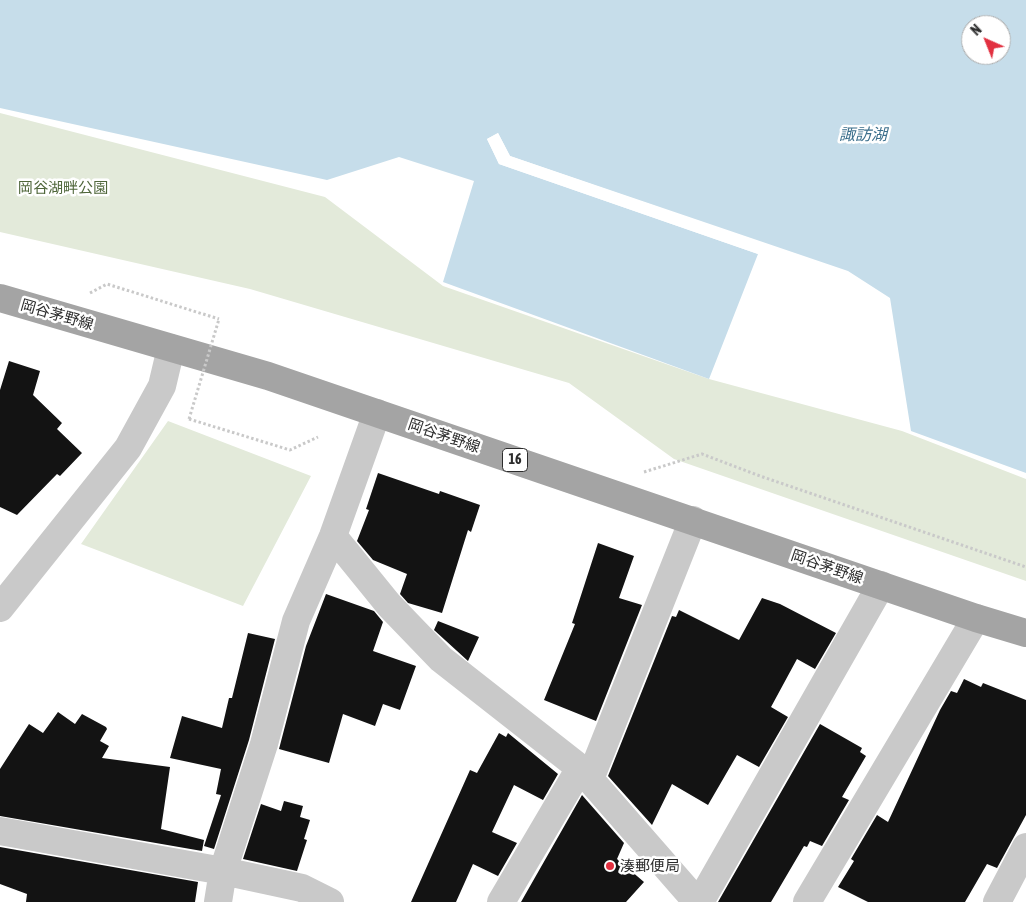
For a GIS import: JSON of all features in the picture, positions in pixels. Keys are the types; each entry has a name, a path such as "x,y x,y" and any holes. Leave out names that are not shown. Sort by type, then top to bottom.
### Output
{"main road":[{"name":"岡谷茅野線","path":"0,298 268,376 976,618 1026,633"}],"street":[{"path":"0,608 128,448 162,386 171,348"},
{"path":"218,902 223,871 264,744 296,621 333,536 377,413"},
{"path":"501,902 585,773 693,520"},
{"path":"333,536 390,605 441,659 585,773 698,902 881,585"},
{"path":"807,902 976,618"},
{"path":"0,830 223,871 302,888 330,902"},
{"path":"997,902 1026,847"}],"path":[{"path":"89,293 107,284 219,319 189,419 290,450 318,438"},
{"path":"641,473 702,454 760,476 1026,567"}],"green space":[{"name":"岡谷湖畔公園","path":"0,113 325,197 443,286 709,379 902,431 1026,479 1026,581 674,459 569,383 250,289 0,232"},
{"path":"168,421 311,476 243,606 81,544"}],"water":[{"name":"諏訪湖","path":"0,0 1026,0 1026,473 911,431 890,298 848,271 510,156 498,133 487,139 499,164 758,254 709,379 443,282 474,181 399,157 327,180 0,108"}],"pier":[{"path":"498,133 510,156 762,243 761,245 509,158 497,136 490,140 501,162 759,251 758,254 499,164 487,139"}],"building":[{"path":"9,361 40,371 33,395 62,423 57,429 82,453 60,476 57,474 17,515 0,507 0,390"},
{"path":"378,473 439,494 440,491 480,505 471,532 468,530 442,613 408,603 400,594 407,574 373,560 357,541 369,510 366,509"},
{"path":"598,543 634,556 619,598 642,605 596,721 544,700 575,624 572,623"},
{"path":"326,594 374,611 383,622 373,651 416,666 400,710 383,704 375,726 343,714 329,763 279,749 306,646"},
{"path":"762,598 780,604 836,633 815,669 797,659 771,707 788,717 759,767 737,755 708,805 672,784 652,825 608,776 672,616 676,617 679,610 739,640"},
{"path":"438,621 479,637 468,661 434,630"},
{"path":"248,633 275,639 249,740 214,849 204,846 221,795 216,794 221,769 170,758 182,716 222,728 229,698 232,698"},
{"path":"964,679 981,687 983,683 1026,700 1026,815 997,868 987,864 965,902 868,902 838,887 854,861 851,859 877,815 888,822 940,710 951,691 957,693"},
{"path":"58,712 75,724 82,714 106,727 107,729 100,741 109,746 102,758 170,767 161,829 204,840 202,851 0,816 0,769 29,724 43,733"},
{"path":"820,724 862,748 860,752 866,756 842,797 849,800 822,846 810,841 807,847 804,846 771,902 718,902"},
{"path":"499,733 506,737 508,733 558,774 543,800 514,785 492,832 517,843 498,876 473,864 456,902 411,902 470,770 477,773"},
{"path":"582,795 624,843 617,859 644,882 626,902 521,902"},
{"path":"284,801 303,806 300,817 310,820 304,839 307,840 297,871 243,859 261,804 281,811"},
{"path":"0,847 198,882 195,902 26,902 27,894 0,884"}],"place":[{"name":"湊郵便局","path":"610,866"}]}
